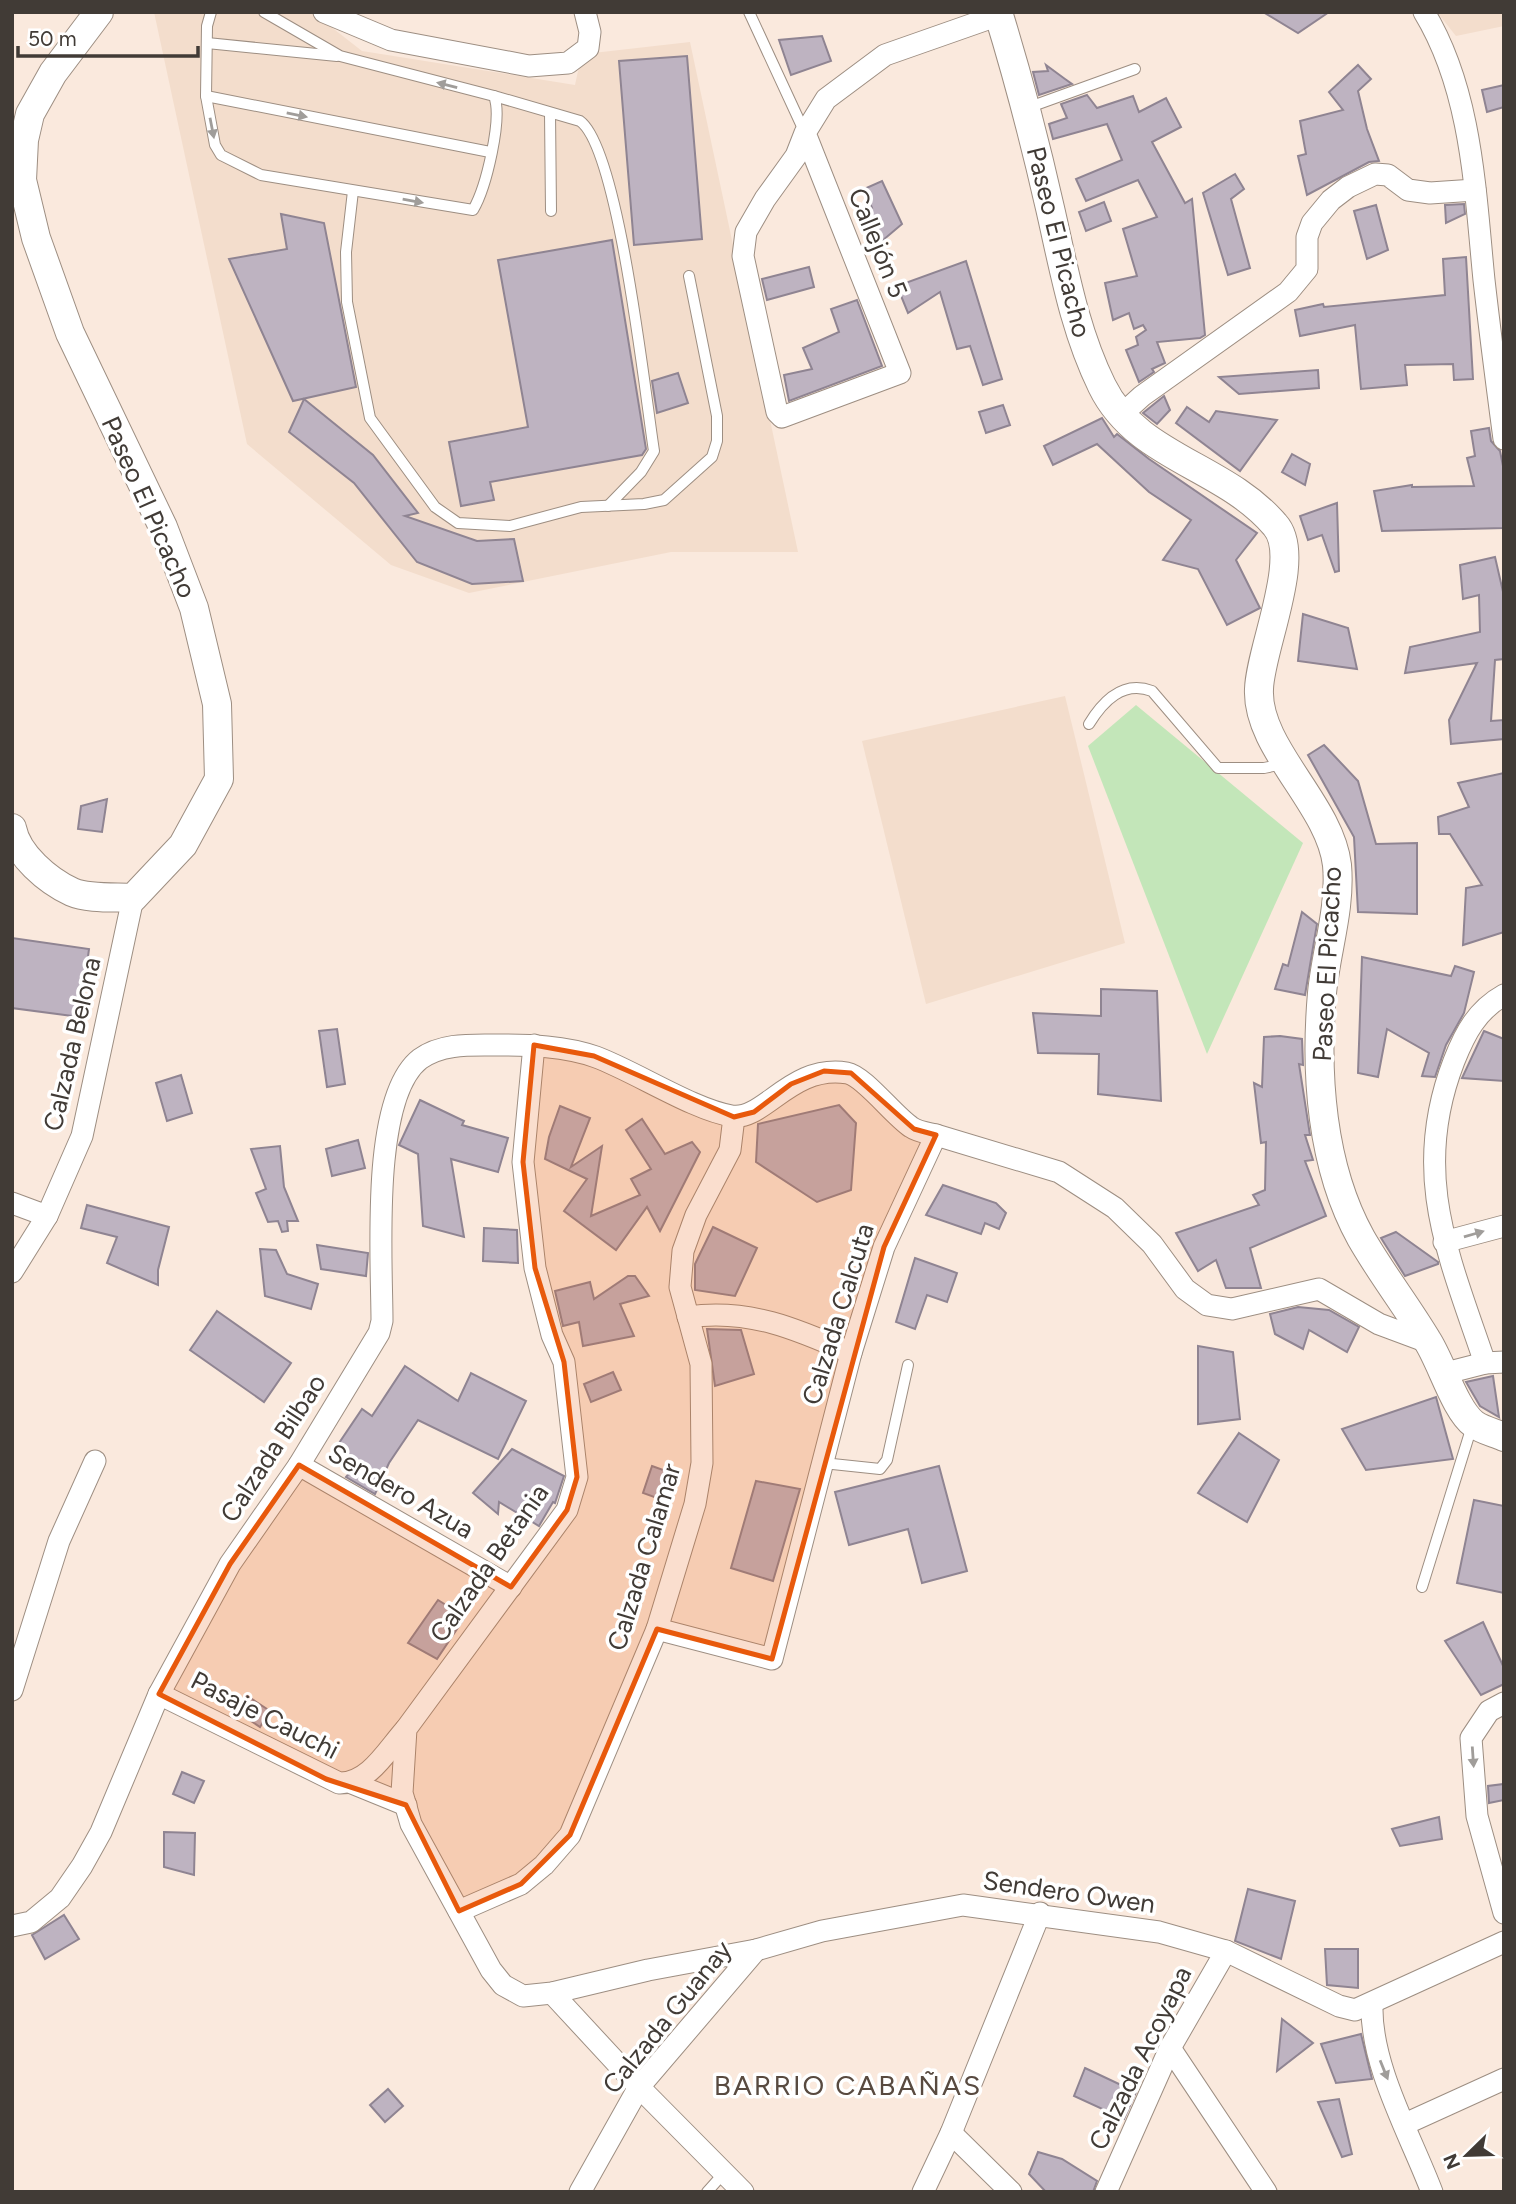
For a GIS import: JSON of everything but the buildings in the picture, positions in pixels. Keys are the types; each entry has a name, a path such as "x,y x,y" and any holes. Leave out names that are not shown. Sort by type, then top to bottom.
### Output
{"street":[{"name":"Paseo El Picacho","path":"99,12 21,110 24,139 22,180 36,238 70,333 163,527 194,608 216,704 219,779 183,845 134,898"},
{"path":"324,12 391,40 529,66 568,63 588,48 590,32 585,12"},
{"path":"1424,12 1451,68 1475,190 1504,439"},
{"name":"Paseo El Picacho","path":"999,14 1027,108 1074,323 1102,388 1120,416 1144,439 1219,479 1274,523 1282,533 1285,547 1278,598 1258,693 1267,724 1286,763 1311,800 1326,831 1336,864 1335,917 1322,990 1319,1038 1320,1081 1330,1147 1343,1194 1360,1235 1430,1343 1472,1423"},
{"path":"805,133 826,99 885,55 999,14"},
{"name":"Callejón 5","path":"805,133 900,373 784,416 778,412 748,281 744,244 746,232 765,199 796,156 805,133"},
{"path":"1120,416 1159,383 1289,292 1307,269 1307,237 1312,223 1331,200 1348,187 1375,174 1388,175 1408,190 1430,193 1475,190"},
{"path":"12,828 14,837 38,870 74,893 134,898"},
{"name":"Calzada Belona","path":"12,1272 47,1216 82,1136 134,898"},
{"path":"1446,1373 1494,1362 1444,1242 1433,1184 1435,1125 1464,1037 1484,1006 1504,995"},
{"name":"Calzada Bilbao","path":"12,1926 31,1922 60,1898 82,1867 101,1832 159,1694 230,1564 299,1465 379,1334 382,1321 383,1158 392,1113 404,1078 419,1060 441,1048 534,1045 594,1056 701,1105 734,1117"},
{"name":"Calzada Betania","path":"406,1728 567,1510 577,1477 564,1362 552,1335 535,1268 523,1162 534,1045"},
{"path":"734,1117 754,1112 791,1084 824,1071 851,1073 914,1129 1059,1172 1115,1208 1152,1244 1185,1289 1207,1305 1232,1309 1319,1289 1379,1324 1430,1343"},
{"name":"Calzada Calamar","path":"459,1911 521,1884 544,1865 570,1835 657,1629 695,1504 702,1463 701,1364 680,1287 683,1251 696,1215 730,1150 734,1117"},
{"name":"Calzada Calcuta","path":"657,1629 772,1659 851,1353 884,1247 936,1135"},
{"path":"12,1203 47,1216"},
{"path":"1444,1242 1504,1226"},
{"path":"688,1317 728,1314 773,1321 851,1353"},
{"path":"1472,1423 1504,1437"},
{"path":"12,1690 59,1541 95,1461"},
{"name":"Sendero Azua","path":"299,1465 512,1587"},
{"name":"Pasaje Cauchi","path":"159,1694 326,1779 352,1783 363,1779 406,1728"},
{"path":"1504,1703 1489,1712 1471,1738 1477,1816 1504,1913"},
{"path":"406,1728 402,1793 411,1824 491,1970 503,1985 523,1996 552,1993 639,2087 743,2192"},
{"path":"352,1783 406,1805"},
{"name":"Sendero Owen","path":"552,1993 648,1970 756,1950 822,1931 963,1905 1040,1913 1159,1932 1226,1951 1339,2006 1354,2010 1372,2004"},
{"path":"923,2192 951,2133 1040,1913"},
{"path":"1432,2192 1378,2054 1371,2030 1372,2004 1504,1942"},
{"name":"Calzada Guanay","path":"580,2192 639,2087 756,1950"},
{"name":"Calzada Acoyapa","path":"1106,2192 1170,2048 1226,1951"},
{"path":"1170,2048 1266,2192"},
{"path":"1405,2124 1504,2079"},
{"path":"951,2133 1011,2192"}],"lane":[{"path":"211,12 207,43 206,96 215,145 227,159 261,175 473,210 490,152 499,108 494,96"},
{"path":"264,12 340,56"},
{"path":"750,12 805,133"},
{"path":"207,43 340,56 494,96 580,121 589,128 605,170 623,247 654,451 641,472 608,506"},
{"path":"1027,108 1135,69"},
{"path":"206,96 490,152"},
{"path":"550,113 551,211"},
{"path":"353,191 346,251 347,302 370,418 435,507 458,523 510,526 581,507 664,500 712,457 717,441 716,416 690,276"},
{"path":"1089,724 1101,704 1120,691 1137,685 1152,691 1218,768 1264,768 1286,763"},
{"path":"823,1463 880,1469 887,1460 908,1365"},
{"path":"1422,1587 1472,1423"},
{"path":"707,2192 724,2173"}],"highlighted area":[{"path":"534,1045 594,1056 734,1117 754,1112 791,1084 824,1071 851,1073 914,1129 936,1135 884,1247 772,1659 657,1629 570,1835 521,1884 459,1911 406,1805 326,1779 159,1694 230,1564 299,1465 511,1587 567,1510 577,1477 564,1362 535,1268 523,1162"}],"shaded area":[{"path":"154,12 312,12 362,51 575,85 578,71 593,53 690,42 798,552 671,552 469,593 391,565 247,444"},
{"path":"1437,12 1504,12 1504,26 1456,36"},
{"path":"1065,696 1125,943 926,1004 862,741"}],"green space":[{"path":"1136,705 1303,843 1207,1054 1088,746"}],"district":[{"name":"BARRIO CABAÑAS","path":"848,2085"}]}
